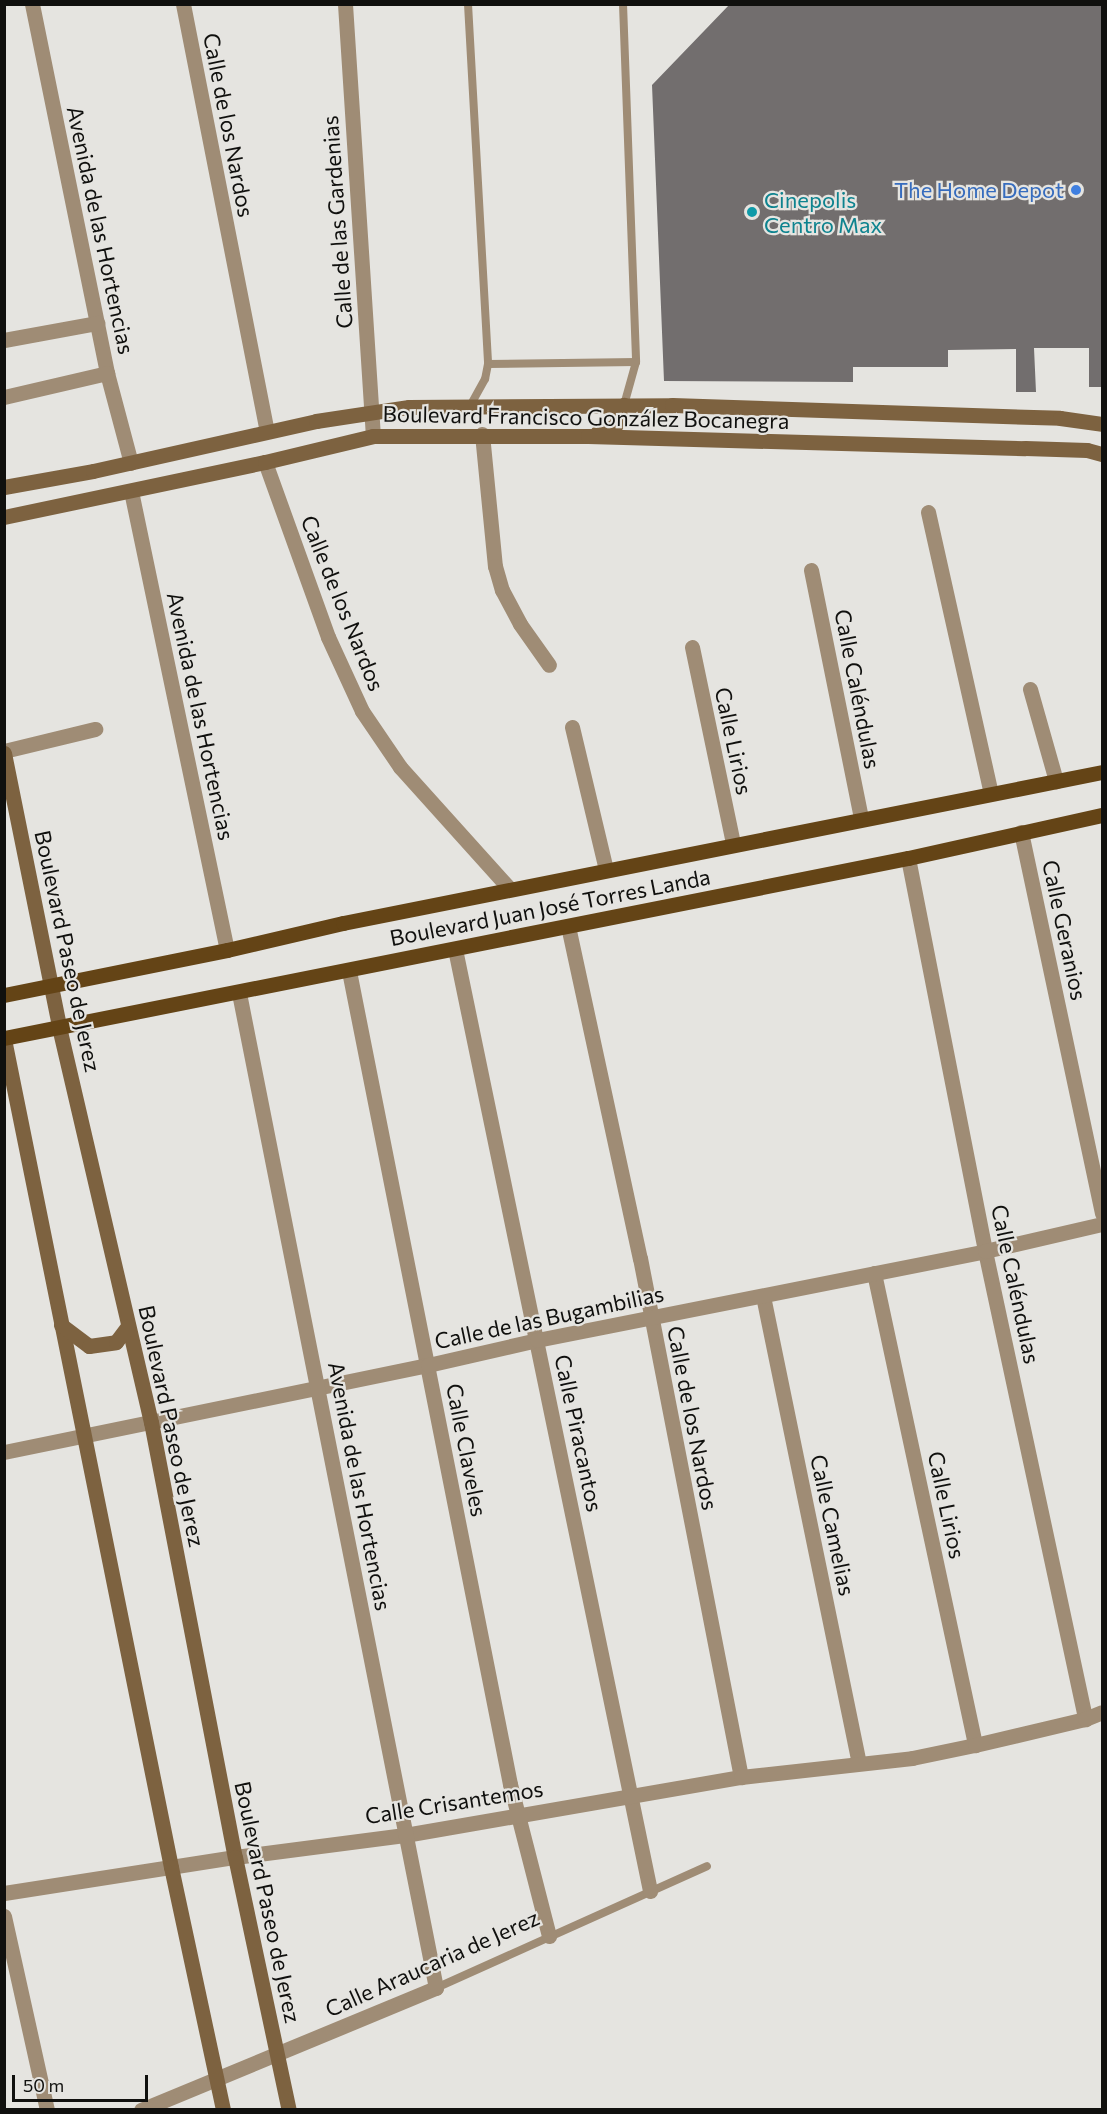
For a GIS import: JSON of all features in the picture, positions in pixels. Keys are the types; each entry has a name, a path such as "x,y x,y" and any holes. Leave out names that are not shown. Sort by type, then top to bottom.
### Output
{"main road":[{"name":"Boulevard Francisco González Bocanegra","path":"4,487 131,463 267,431 372,411 471,404 624,405 1060,418 1102,424"},
{"path":"588,436 615,426 624,405"},
{"name":"Boulevard Francisco González Bocanegra","path":"4,517 265,462 373,436 482,434 588,436 1087,450 1102,454"},
{"name":"Boulevard Paseo de Jerez","path":"4,752 59,1027 151,1422 235,1857 289,2109"},
{"name":"Boulevard Juan José Torres Landa","path":"4,995 510,889 1102,772"},
{"name":"Boulevard Juan José Torres Landa","path":"4,1039 908,858 1102,815"},
{"path":"4,1039 171,1867 223,2109"},
{"path":"61,1325 89,1346 116,1342 128,1326"}],"street":[{"name":"Avenida de las Hortencias","path":"32,4 107,373 131,463"},
{"name":"Calle de los Nardos","path":"183,4 267,431"},
{"name":"Calle de las Gardenias","path":"345,4 373,436"},
{"path":"4,340 97,323"},
{"path":"4,397 107,373"},
{"path":"482,434 495,566 502,590 520,624 549,665"},
{"name":"Calle de los Nardos","path":"265,462 328,637 362,711 381,741 426,798 510,889"},
{"name":"Avenida de las Hortencias","path":"131,491 227,950"},
{"path":"928,512 991,793"},
{"name":"Calle Caléndulas","path":"811,570 861,818"},
{"name":"Calle Lirios","path":"692,647 733,844"},
{"path":"1030,689 1056,781"},
{"path":"572,727 606,870"},
{"path":"4,752 95,729"},
{"name":"Calle Geranios","path":"1021,832 1102,1214"},
{"name":"Calle Caléndulas","path":"908,858 985,1251 1085,1719"},
{"name":"Calle de los Nardos","path":"568,926 629,1204 741,1777"},
{"name":"Calle Piracantos","path":"455,949 650,1892"},
{"name":"Calle Claveles","path":"349,971 516,1815 549,1936"},
{"name":"Avenida de las Hortencias","path":"239,993 436,1988"},
{"name":"Calle de las Bugambilias","path":"4,1452 428,1365 537,1340 985,1251 1102,1224"},
{"name":"Calle Lirios","path":"874,1273 975,1746"},
{"name":"Calle Camelias","path":"762,1296 859,1762"},
{"path":"975,1746 1085,1719 1102,1712"},
{"name":"Calle Crisantemos","path":"4,1893 235,1857 405,1835 741,1777 859,1762 912,1758 975,1746"},
{"path":"4,1916 47,2109"},
{"name":"Calle Araucaria de Jerez","path":"141,2109 436,1988"}],"lane":[{"path":"468,4 488,364 485,379 471,404"},
{"path":"623,4 636,362 624,405"},
{"path":"488,364 636,362"},
{"name":"Calle Araucaria de Jerez","path":"436,1988 706,1866"}],"building":[{"path":"730,4 1102,4 1102,387 1089,387 1089,348 1034,348 1036,392 1016,392 1016,349 948,350 948,367 853,367 853,382 664,381 652,85"}],"place":[{"name":"The Home Depot","path":"1076,190"},
{"name":"Cinepolis Centro Max","path":"752,212"}]}
